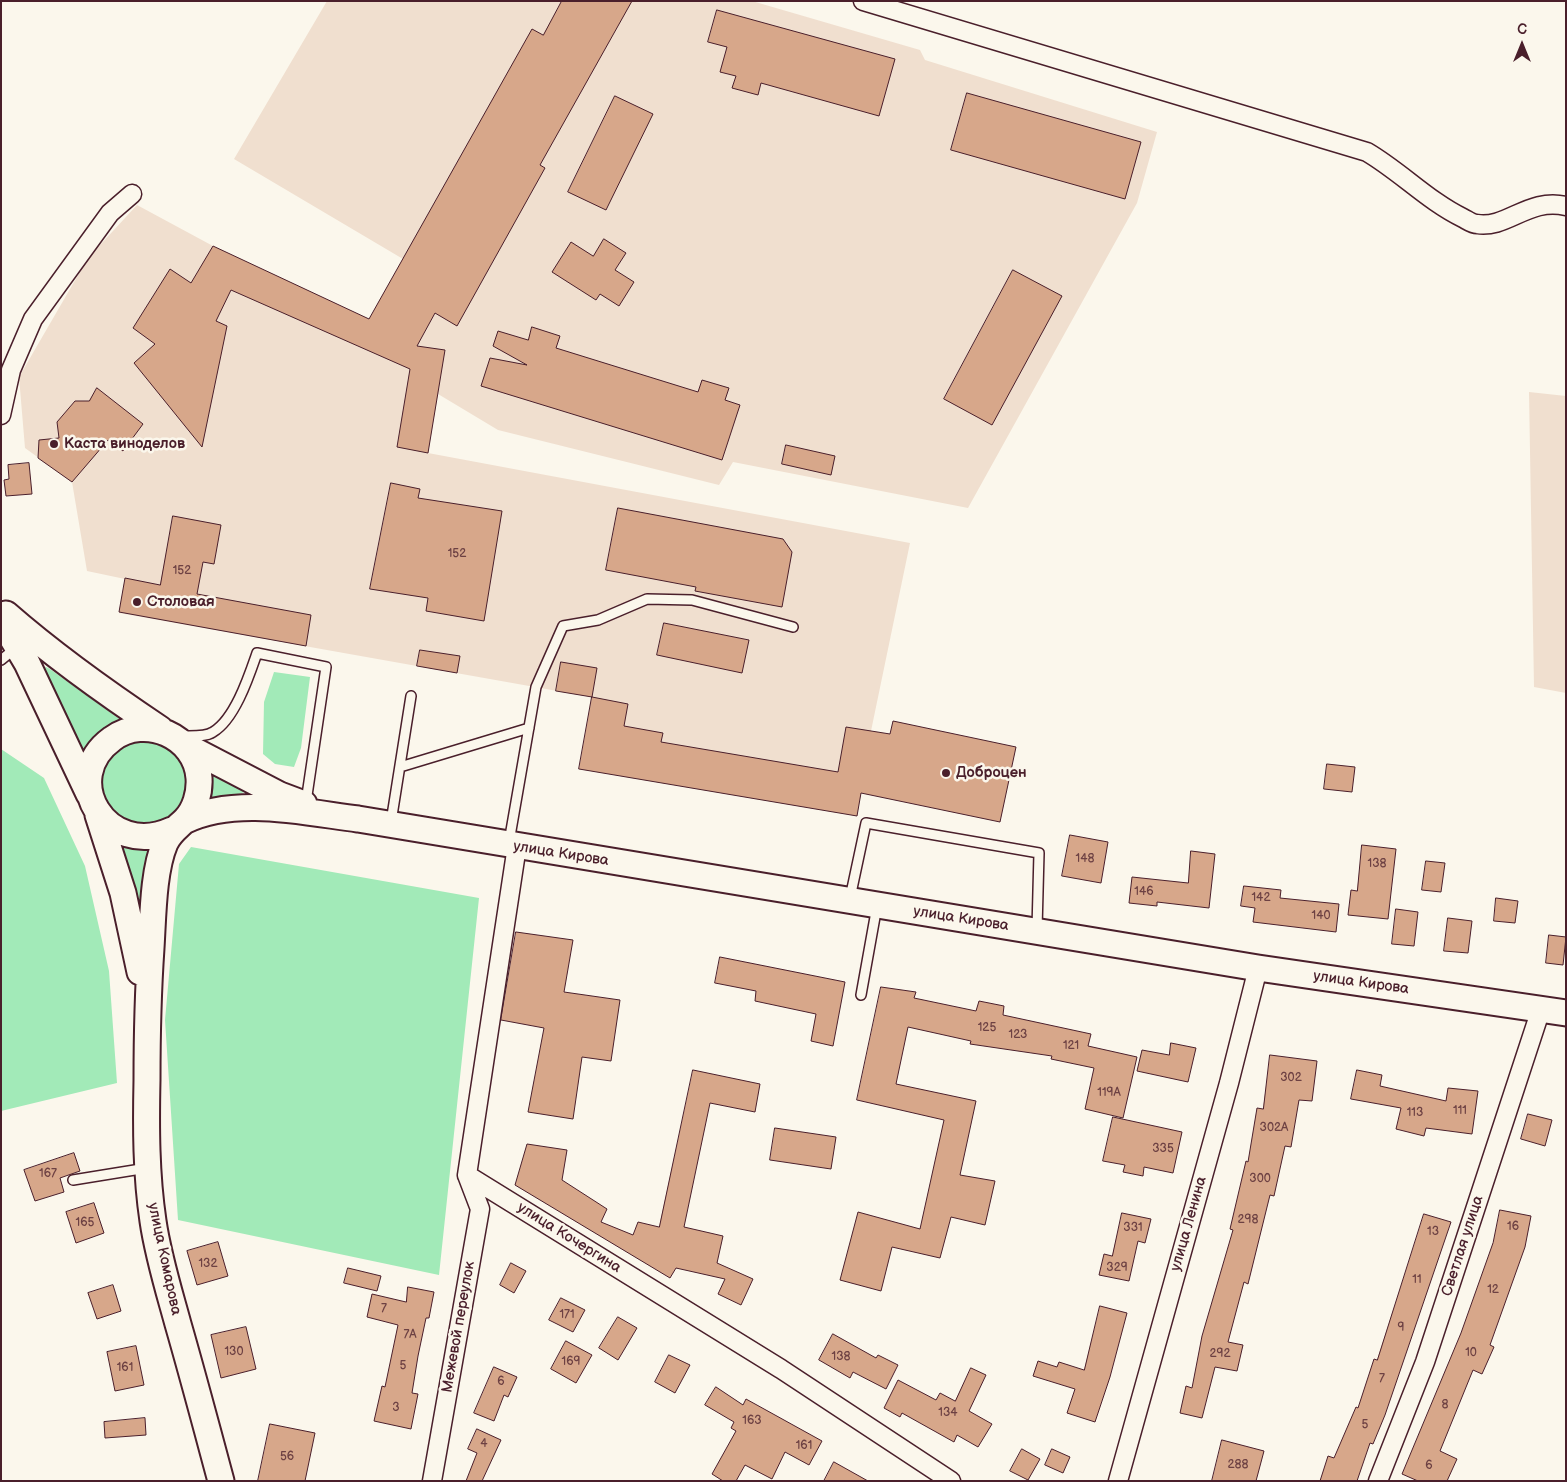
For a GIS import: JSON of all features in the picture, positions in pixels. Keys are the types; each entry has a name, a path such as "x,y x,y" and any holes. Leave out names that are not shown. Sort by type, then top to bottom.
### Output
{"main road":[{"path":"1,609 38,642 97,687 172,737 271,791 305,804 358,818"},
{"path":"1,619 9,654 94,805 108,825 125,835 143,838 160,836 178,826 214,811 271,809 358,818"},
{"path":"141,728 172,737 195,762 199,777 198,794 190,814 165,842 160,859 151,948 147,1031 136,948 123,893 94,805 89,780 91,767 98,753 111,740 125,732 141,728"},
{"name":"улица Кирова","path":"358,818 513,846 1258,968 1566,1013"},
{"name":"улица Комарова","path":"147,1031 146,1148 153,1222 221,1481"}],"street":[{"path":"863,1 1368,152 1389,164 1445,209 1477,224 1502,221 1535,205 1566,206"},
{"path":"1,415 11,370 34,319 110,213 132,194"},
{"path":"467,1175 513,846"},
{"name":"улица Ленина","path":"1118,1481 1229,1083 1258,968"},
{"name":"Светлая улица","path":"1378,1481 1425,1362 1542,1010"},
{"name":"Межевой переулок","path":"432,1481 480,1209 467,1175"},
{"name":"улица Кочергина","path":"467,1175 781,1370 951,1481"}],"lane":[{"path":"513,846 536,687 563,626 598,620 647,599 692,600 793,627"},
{"path":"172,737 193,736 213,732 229,716 247,682 256,654 326,666 305,804"},
{"path":"390,824 411,696"},
{"path":"400,767 529,728"},
{"path":"850,901 866,824 1039,853 1036,932"},
{"path":"861,995 877,905"},
{"path":"74,1180 148,1168"}],"shaded area":[{"path":"327,1 752,1 920,50 925,60 1157,132 1137,203 968,508 733,462 719,485 498,430 438,394 428,453 910,543 871,731 857,816 579,769 591,697 119,613 125,579 87,571 72,482 25,448 19,377 88,258 137,205 213,246 369,319 403,259 234,159"},
{"path":"1529,392 1566,396 1566,693 1534,687"}],"green space":[{"path":"46,667 125,723 86,755 43,675 43,668"},
{"path":"274,672 310,677 301,748 294,767 275,764 263,754 264,702"},
{"path":"145,740 161,743 169,747 181,759 185,767 188,783 185,799 181,807 169,819 161,823 145,826 129,823 121,819 109,807 105,799 102,783 105,767 109,759 121,747 129,743"},
{"path":"1,749 44,778 85,866 109,971 117,1083 1,1111"},
{"path":"207,772 245,792 204,804"},
{"path":"115,836 157,846 140,917"},
{"path":"191,847 479,898 439,1275 178,1220 165,1020 179,864"}],"building":[{"path":"562,1 632,1 540,165 545,168 457,326 435,313 417,346 445,350 428,453 397,447 410,369 231,290 216,321 227,326 202,447 134,363 155,344 133,328 170,269 191,283 213,246 369,319 532,29 543,35"},
{"path":"717,10 895,59 879,116 761,83 758,95 732,88 736,76 720,72 727,47 708,42"},
{"path":"967,93 1141,142 1125,199 951,150"},
{"path":"615,96 653,114 606,210 568,192"},
{"path":"604,239 626,253 615,270 634,282 619,306 600,294 596,300 552,272 571,242 593,256"},
{"path":"1013,270 1062,296 992,425 944,399"},
{"path":"532,327 560,336 556,348 698,392 702,380 729,388 725,400 740,405 722,460 481,386 490,358 527,365 493,346 498,331 528,340"},
{"path":"97,388 143,424 123,451 108,440 72,482 38,458 39,440 59,438 57,422 75,401 89,401"},
{"path":"786,445 835,456 831,475 782,464"},
{"path":"29,463 32,494 6,496 4,480 9,479 8,465"},
{"path":"391,483 420,489 418,498 502,511 484,621 426,611 428,598 370,589"},
{"path":"618,508 783,539 792,552 782,607 695,591 696,587 606,570"},
{"path":"173,516 221,525 214,564 203,562 197,594 311,615 306,646 119,612 125,578 160,585"},
{"path":"664,623 749,640 742,673 657,655"},
{"path":"420,650 460,656 457,673 417,666"},
{"path":"561,662 597,668 592,697 556,691"},
{"path":"592,697 628,704 624,726 663,733 661,742 838,772 846,727 890,734 893,721 1016,747 1000,822 861,793 857,816 579,769"},
{"path":"1327,764 1355,767 1352,792 1324,789"},
{"path":"1070,835 1108,842 1101,883 1062,876"},
{"path":"1362,845 1396,849 1388,919 1348,915 1351,890 1357,891"},
{"path":"1191,851 1215,854 1209,908 1157,902 1157,906 1129,903 1132,877 1188,883"},
{"path":"1426,861 1445,863 1441,892 1422,890"},
{"path":"1244,886 1281,890 1280,898 1339,904 1336,932 1253,922 1255,908 1241,906"},
{"path":"1496,898 1518,901 1515,923 1494,921"},
{"path":"1396,909 1418,912 1414,946 1392,944"},
{"path":"1448,918 1472,921 1468,953 1444,951"},
{"path":"516,932 573,940 564,992 620,1000 611,1061 582,1057 573,1119 528,1112 544,1028 501,1020"},
{"path":"1549,935 1566,937 1563,965 1546,963"},
{"path":"720,957 845,982 833,1046 811,1041 816,1014 755,1001 756,991 715,983"},
{"path":"881,987 916,992 914,998 976,1011 979,1001 1004,1006 1003,1015 1091,1034 1088,1046 1137,1057 1123,1118 1085,1109 1094,1068 1051,1059 1052,1056 970,1044 971,1041 908,1027 896,1084 976,1101 960,1175 995,1181 985,1225 951,1217 940,1258 892,1247 881,1291 840,1280 858,1212 920,1229 944,1120 857,1100"},
{"path":"1171,1043 1196,1048 1188,1082 1137,1071 1142,1050 1169,1055"},
{"path":"1270,1055 1317,1061 1312,1101 1299,1100 1291,1147 1285,1146 1274,1196 1270,1195 1248,1284 1244,1282 1228,1342 1243,1345 1237,1371 1215,1367 1202,1418 1180,1413 1186,1386 1192,1388 1202,1336 1233,1230 1230,1229 1246,1161 1248,1162 1257,1108 1263,1109"},
{"path":"693,1070 760,1084 755,1112 710,1103 684,1227 723,1236 717,1263 753,1279 741,1305 718,1294 725,1279 676,1268 670,1278 515,1185 527,1144 567,1150 562,1180 607,1209 601,1222 633,1235 638,1222 659,1227"},
{"path":"1357,1070 1382,1075 1380,1086 1446,1101 1448,1088 1478,1091 1472,1134 1426,1128 1424,1136 1396,1129 1401,1108 1351,1099"},
{"path":"1528,1114 1552,1120 1545,1146 1521,1139"},
{"path":"1113,1117 1182,1132 1173,1173 1144,1167 1143,1176 1123,1172 1125,1165 1103,1161"},
{"path":"775,1128 836,1137 831,1169 770,1160"},
{"path":"74,1153 80,1171 60,1178 64,1192 35,1201 24,1170"},
{"path":"94,1203 104,1233 76,1243 66,1212"},
{"path":"1500,1210 1531,1216 1525,1247 1490,1345 1494,1347 1482,1374 1473,1370 1440,1451 1457,1459 1447,1481 1418,1481 1402,1474 1461,1333 1493,1243"},
{"path":"1122,1213 1151,1219 1145,1243 1138,1241 1129,1281 1099,1275 1104,1254 1112,1256"},
{"path":"1424,1214 1451,1222 1385,1415 1373,1444 1370,1443 1357,1481 1320,1481 1328,1456 1334,1458 1356,1407 1358,1408 1374,1359 1377,1360"},
{"path":"218,1242 228,1276 197,1285 187,1251"},
{"path":"511,1263 526,1271 514,1293 500,1285"},
{"path":"348,1268 381,1276 377,1291 344,1283"},
{"path":"113,1285 121,1311 97,1319 88,1293"},
{"path":"408,1287 434,1292 418,1356 412,1393 418,1394 411,1429 374,1421 382,1386 385,1387 398,1325 367,1317 372,1294 406,1302"},
{"path":"561,1298 585,1310 573,1332 549,1320"},
{"path":"1100,1306 1127,1313 1110,1377 1095,1422 1067,1413 1075,1389 1033,1376 1038,1361 1057,1367 1059,1362 1084,1370"},
{"path":"618,1317 637,1328 618,1360 599,1348"},
{"path":"246,1327 256,1369 221,1378 211,1335"},
{"path":"833,1334 876,1358 878,1355 898,1365 886,1389 853,1372 850,1378 819,1360"},
{"path":"566,1341 592,1355 576,1383 551,1369"},
{"path":"136,1346 144,1385 115,1391 107,1352"},
{"path":"669,1355 690,1365 675,1393 655,1382"},
{"path":"494,1367 517,1377 508,1397 504,1395 494,1421 474,1413"},
{"path":"971,1368 986,1375 969,1411 992,1424 978,1447 957,1435 954,1442 902,1413 900,1417 884,1408 898,1380 936,1400 940,1393 955,1401"},
{"path":"716,1387 743,1405 746,1399 822,1441 809,1465 785,1452 772,1479 745,1465 736,1481 723,1481 712,1474 736,1431 731,1428 734,1422 705,1405"},
{"path":"145,1418 146,1435 105,1438 104,1422"},
{"path":"270,1424 315,1433 305,1481 258,1481"},
{"path":"477,1429 501,1440 482,1481 466,1481 477,1453 468,1449"},
{"path":"1222,1440 1264,1451 1256,1481 1212,1481"},
{"path":"1022,1449 1040,1459 1028,1480 1010,1471"},
{"path":"1052,1449 1070,1457 1063,1473 1045,1465"},
{"path":"834,1462 868,1481 824,1481"}],"place":[{"name":"Каста виноделов","path":"54,444"},
{"name":"Столовая","path":"137,602"},
{"name":"Доброцен","path":"946,773"}]}
